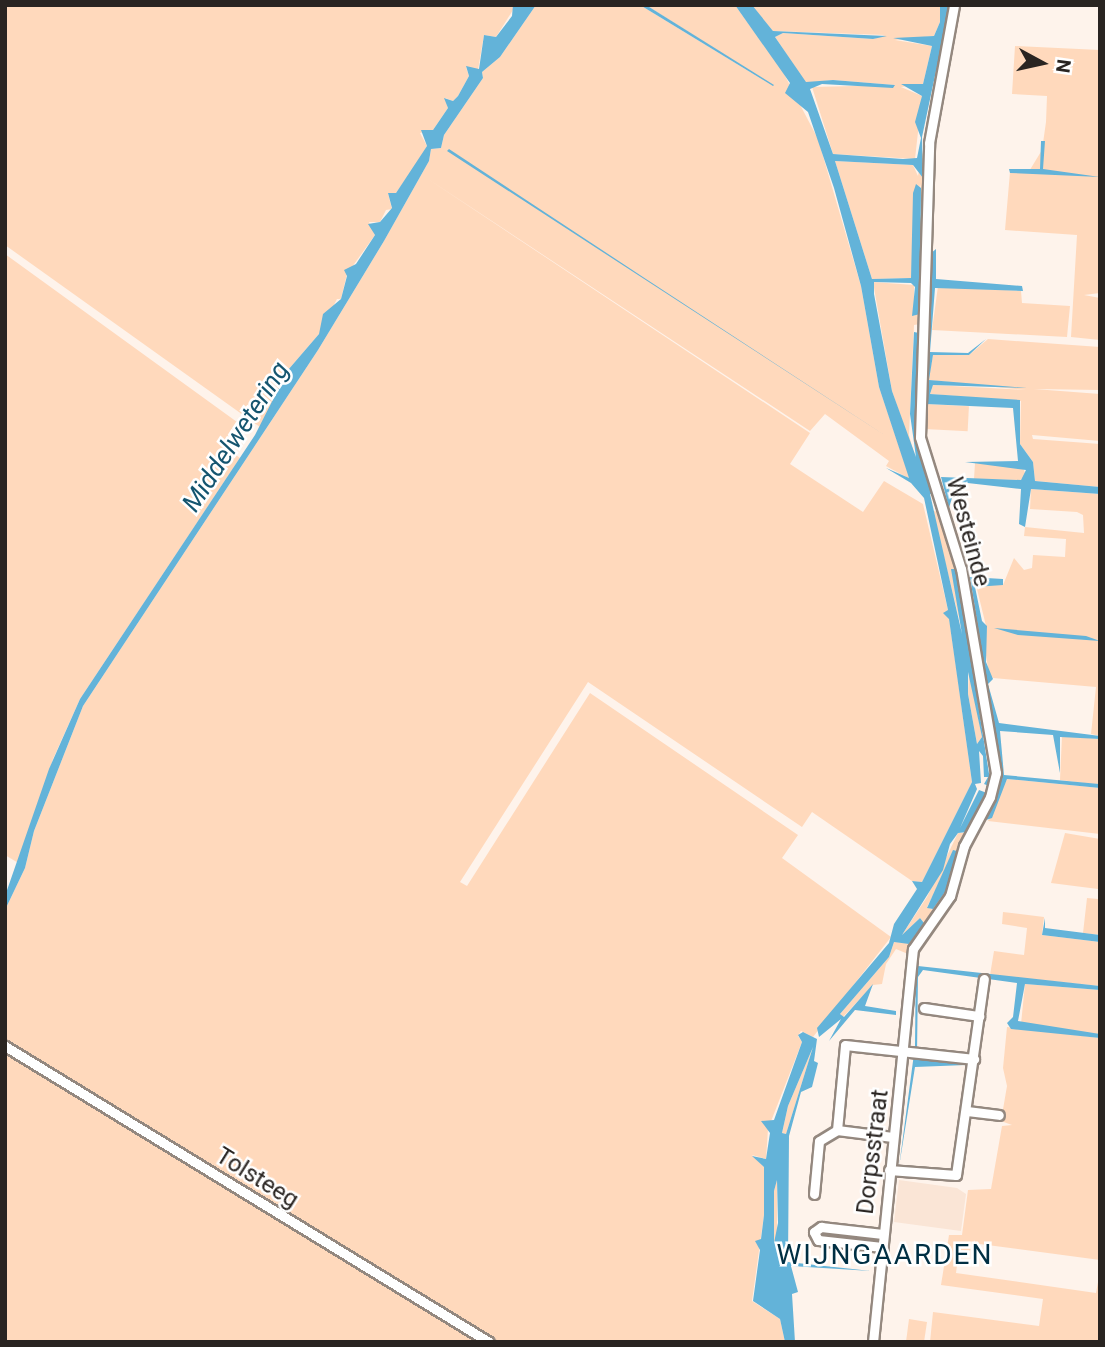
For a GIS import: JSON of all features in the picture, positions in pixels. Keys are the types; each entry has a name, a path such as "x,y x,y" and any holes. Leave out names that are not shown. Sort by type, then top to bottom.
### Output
{"street":[{"name":"Westeinde","path":"912,1051 913,950 950,896 964,846 990,797 996,773 961,569 920,437 929,143 954,5"},
{"path":"889,1170 956,1175 984,979"},
{"path":"924,1008 979,1016"},
{"path":"837,1130 845,1045 974,1059"},
{"name":"Tolsteeg","path":"5,1046 489,1342"},
{"name":"Dorpsstraat","path":"873,1342 893,1137 912,1051"},
{"path":"967,1111 999,1115"},
{"path":"814,1194 819,1141 837,1130 893,1137"},
{"path":"882,1247 818,1240 814,1233 821,1227 883,1234"}],"shaded area":[{"path":"5,5 513,5 513,10 496,37 484,35 478,70 466,67 469,76 453,101 445,98 448,108 433,130 420,133 427,146 425,151 396,193 388,193 392,209 386,210 380,222 369,222 375,235 347,274 341,299 337,299 319,334 288,370 260,427 5,245"},
{"path":"536,5 640,5 773,86 646,5 735,5 783,72 818,139 861,286 879,387 910,479 886,466 889,461 825,414 810,431 425,177 810,433 790,464 863,512 884,481 923,504 948,610 972,782 922,882 912,881 812,812 802,827 588,682 460,882 467,886 590,693 798,835 782,858 891,937 813,1037 801,1031 798,1036 802,1042 768,1129 766,1159 752,1155 764,1167 764,1215 752,1301 780,1319 785,1342 497,1342 5,1042 5,910 25,868 34,831 83,706 318,350 429,161 431,149 441,148 444,135 483,78 482,72 500,57"},
{"path":"940,5 940,22 934,36 895,40 932,46 923,84 901,87 922,96 915,159 833,154 812,87 895,85 833,80 806,83 775,37 783,33 873,39 885,35 773,31 752,6"},
{"path":"950,5 936,85 920,324 914,325 909,435 915,457 892,391 873,282 914,285 914,319 920,184 911,278 872,279 835,161 913,165 918,176"},
{"path":"1015,46 1100,50 1100,293 1084,295 1100,298 1100,340 1071,337 1077,235 1005,230 1010,172 1028,173 1042,150 1046,122 1047,96 1012,94"},
{"path":"5,254 237,422 222,445 240,458 80,699 53,759 20,864 5,855"},
{"path":"938,286 1021,291 1022,303 1070,306 1067,337 932,330"},
{"path":"988,339 1100,347 1100,390 1034,389 1100,394 1100,441 1032,435 1033,439 1100,444 1100,487 1035,481 1033,462 1020,444 1021,401 930,394 933,385 1026,390 928,380 933,355 969,355"},
{"path":"926,404 969,406 968,431 925,429"},
{"path":"975,463 1023,468 1026,475 1021,480 974,479"},
{"path":"1031,489 1100,494 1100,736 1091,734 1096,687 993,678 989,674 983,637 987,630 976,585 1003,585 1014,558 1024,570 1032,568 1033,555 1065,557 1066,539 1024,536 1025,527 1084,533 1083,515 1077,512 1030,509"},
{"path":"932,510 940,513 957,569 963,634"},
{"path":"969,672 982,737 977,744 968,694"},
{"path":"1062,736 1100,739 1100,785 1060,780"},
{"path":"1007,779 1100,788 1100,834 988,821"},
{"path":"958,833 965,833 927,907 935,911 908,954 896,949 886,964 882,984 873,985 843,1017 840,1014 889,957 894,942 909,943 924,923 920,918 902,935 927,897"},
{"path":"1065,833 1100,839 1098,889 1051,883"},
{"path":"1099,890 1100,935 1083,933 1087,898 1098,899"},
{"path":"1003,912 1044,917 1042,935 1100,942 1100,986 990,975 994,951 1024,955 1027,928 1002,924"},
{"path":"1025,984 1100,990 1100,1035 1014,1024 1021,1024"},
{"path":"1007,1027 1100,1038 1100,1260 972,1243 970,1251 959,1250 956,1273 1096,1293 1100,1271 1100,1342 930,1342 933,1312 1039,1326 1043,1299 941,1285 949,1235 962,1235 968,1190 991,1189 1002,1126 1012,1125 1001,1121 1007,1086 1003,1068"},
{"path":"813,1047 786,1134 782,1133 788,1106"},
{"path":"5,1051 303,1236 477,1342 5,1342"},
{"path":"777,1179 777,1238 774,1243 774,1191"},
{"path":"899,1180 957,1188 966,1194 961,1231 894,1222"},
{"path":"909,1319 927,1322 924,1342 906,1342"}],"water":[{"path":"513,5 536,5 500,57 482,72 483,78 444,135 441,148 431,149 429,161 318,350 83,706 34,831 25,868 5,910 5,896 49,769 80,699 255,435 288,370 319,334 323,314 341,299 347,276 344,270 356,264 375,235 368,224 380,222 392,208 388,193 396,193 427,146 421,130 433,130 448,108 444,98 453,101 458,96 469,76 466,66 479,69 484,35 496,37 512,16"},
{"path":"640,5 646,5 774,85 773,86"},
{"path":"735,5 752,5 773,31 887,36 873,39 783,33 775,37 806,82 833,80 895,85 893,88 822,84 810,89 833,154 917,158 921,138 915,122 922,96 901,84 923,84 932,46 893,38 934,36 940,22 940,5 950,5 922,137 923,178 913,165 835,161 872,279 911,278 913,193 916,184 921,188 920,314 912,316 915,287 911,283 874,282 874,294 892,391 916,457 910,414 914,332 919,333 914,440 936,496 930,494 962,634 951,569 957,569 990,780 989,786 984,784 988,777 984,777 983,756 979,751 981,783 975,784 977,789 960,828 979,790 987,793 967,832 958,833 950,844 943,870 902,935 920,918 924,923 909,944 894,942 889,957 840,1014 844,1017 873,984 865,1006 896,1011 896,1015 855,1010 829,1041 841,1019 819,1037 817,1028 889,943 894,924 917,889 912,881 922,882 972,782 949,619 943,613 948,610 924,498 911,483 886,468 909,478 879,387 861,286 834,188 808,112 785,93 790,83","holes":["968,672 982,737 977,744 968,694"]},
{"path":"1041,141 1045,141 1043,169 1100,177 1010,173 1009,169 1040,169"},
{"path":"449,149 646,279 889,438 447,151"},
{"path":"936,249 936,279 1022,286 1023,291 935,288 930,352 968,353 986,339 969,355 933,355 929,380 1027,388 933,385 930,394 1020,400 1020,444 1033,462 1035,481 1100,487 1100,494 1031,489 1025,527 1019,524 1021,489 950,481 949,494 966,496 952,498 949,508 941,477 1021,480 1026,470 965,462 1018,461 1013,408 926,404 930,254"},
{"path":"970,577 1003,579 1003,585 975,587 982,621 987,626 986,662 993,679 988,684 999,723 1100,736 1100,739 1060,737 1060,773 1053,735 1000,731 1004,775 1099,784 1100,788 1007,779 992,818 986,820 999,791 1001,770"},
{"path":"994,628 1086,636 1100,641 1018,635"},
{"path":"953,850 957,851 957,857 945,892 933,909 927,908"},
{"path":"1045,918 1045,928 1100,935 1100,942 1042,935"},
{"path":"916,956 918,966 1100,986 1100,990 1025,984 1018,1021 1100,1034 1100,1038 1011,1029 1007,1023 1013,1017 1017,983 923,970 918,977 917,1054 923,1060 966,1065 915,1067 899,1167 915,1046"},
{"path":"803,1032 817,1039 814,1061 818,1063 812,1087 801,1092 789,1136 788,1262 871,1271 791,1266 798,1292 792,1294 795,1342 785,1342 780,1319 753,1301 760,1250 755,1241 761,1239 764,1215 764,1167 752,1156 766,1159 770,1133 761,1121 774,1120 802,1042 798,1035","holes":["813,1047 786,1134 782,1133 788,1106","777,1180 778,1223 774,1243 774,1191"]}],"district":[{"name":"WIJNGAARDEN","path":"885,1255"}],"water label":[{"name":"Middelwetering","path":"236,437"}]}
